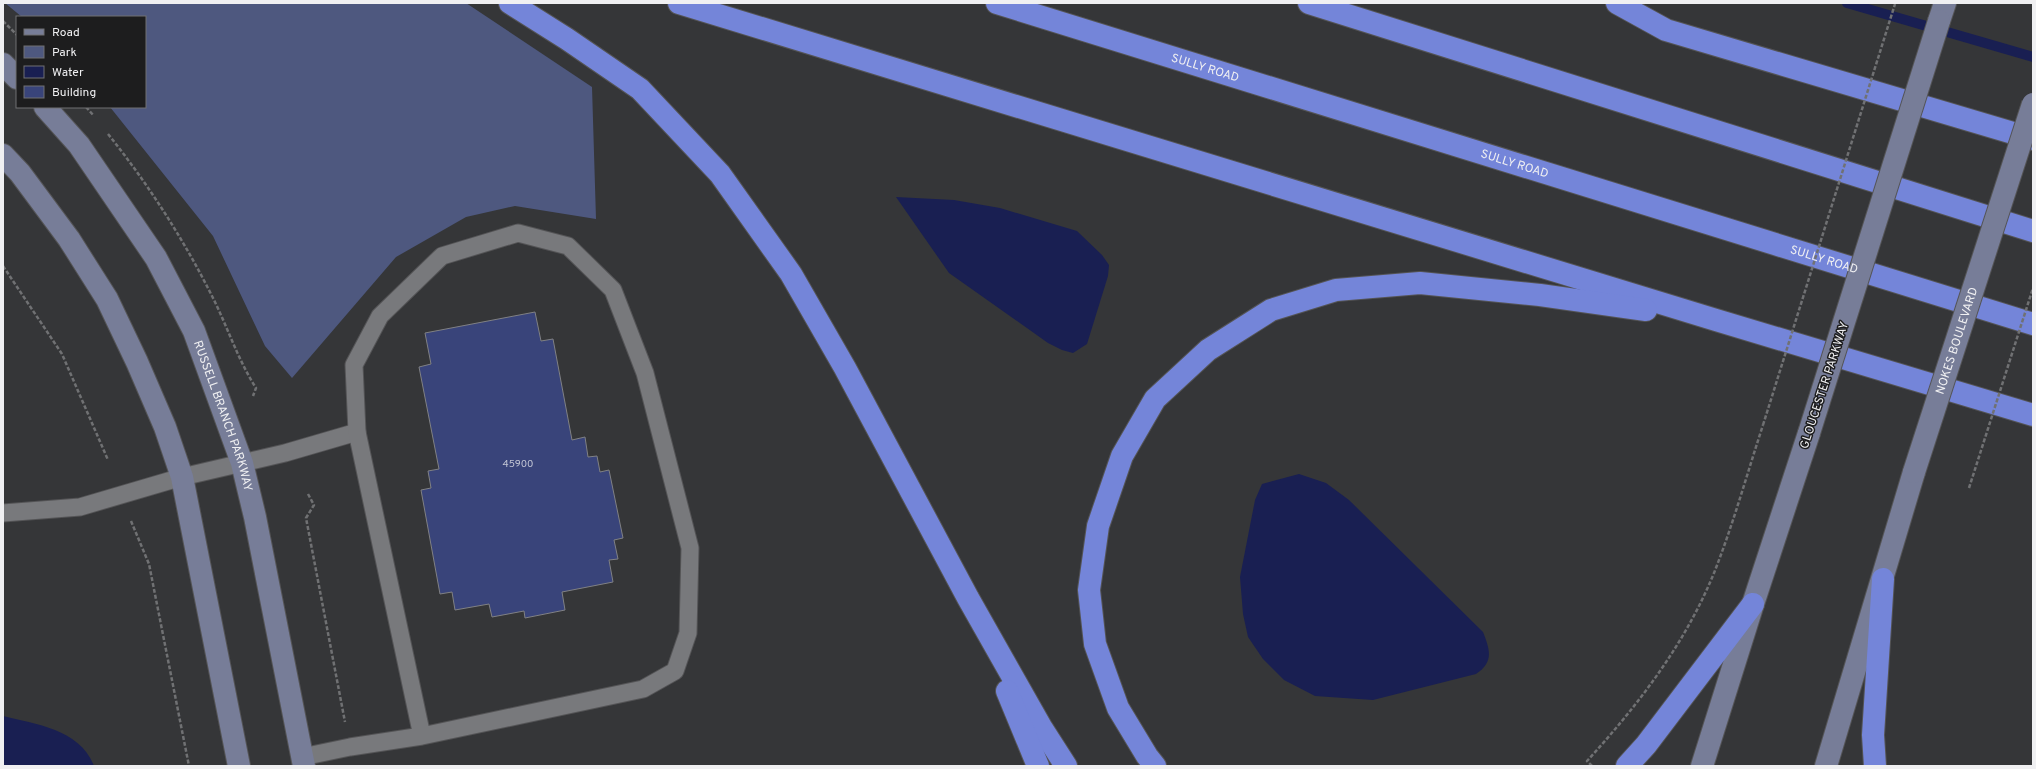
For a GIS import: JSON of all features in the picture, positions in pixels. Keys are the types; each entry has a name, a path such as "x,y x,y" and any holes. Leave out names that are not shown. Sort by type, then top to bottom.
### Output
{"highway":[{"path":"510,3 567,38 640,89 720,174 791,274 845,368 968,598 1041,727 1066,766"},
{"path":"679,3 1716,320 2033,415"},
{"name":"SULLY ROAD","path":"997,3 2033,324"},
{"path":"1310,3 2033,231"},
{"path":"1617,3 1666,30 2033,140"},
{"path":"1155,766 1146,756 1118,708 1095,644 1089,590 1098,526 1122,456 1155,399 1208,350 1271,310 1336,290 1420,284 1540,295 1716,320"},
{"path":"1875,766 1873,735 1883,579"},
{"path":"968,598 1038,766"},
{"path":"1628,766 1646,745 1752,604"}],"main road":[{"name":"GLOUCESTER PARKWAY","path":"1702,766 1752,604 1809,433 1942,12"},
{"path":"3,64 16,77"},
{"name":"NOKES BOULEVARD","path":"1883,579 1914,472 2033,104"},
{"name":"RUSSELL BRANCH PARKWAY","path":"46,108 79,145 156,258 194,332 242,463 255,517 303,761"},
{"path":"3,155 20,173 69,239 107,299 165,427 182,477 239,766"},
{"path":"1826,766 1883,579"}],"lane":[{"path":"303,761 350,747 422,736 643,689 675,671 688,633 690,548 645,373 613,290 568,246 518,233 442,256 380,316 354,365 357,432 422,736"},
{"path":"3,513 80,507 182,477 285,453 357,432"}],"path":[{"path":"1592,766 1587,761 1646,692 1669,660 1692,618 1714,572 1763,426 1895,4"},
{"path":"3,21 16,34"},
{"path":"3,266 62,354 108,460"},
{"path":"1969,488 2033,288"},
{"path":"308,494 314,505 306,518 350,747"},
{"path":"131,521 149,564 189,766"}],"green space":[{"path":"5,3 466,3 592,87 596,219 515,206 466,217 396,257 292,378 265,346 213,236 111,108 146,108 146,16 21,16"}],"water":[{"path":"896,197 954,200 1000,208 1077,231 1102,255 1109,265 1108,276 1087,344 1073,353 1062,350 1048,343 949,273"},
{"path":"1299,474 1326,483 1349,500 1483,632 1489,650 1489,655 1486,665 1482,669 1476,674 1373,700 1315,696 1284,680 1263,659 1248,637 1243,614 1240,577 1255,500 1262,484"},
{"path":"3,716 56,730 68,736 79,744 88,754 94,766 3,766"}],"building":[{"path":"535,312 541,341 553,339 572,440 585,437 588,457 597,456 600,472 609,470 623,538 614,540 618,559 609,560 613,582 562,592 565,610 525,618 524,611 492,617 489,604 455,610 452,592 440,594 421,490 431,488 428,471 439,469 419,367 431,364 425,333"}],"waterway":[{"path":"1847,3 2033,57"}]}
